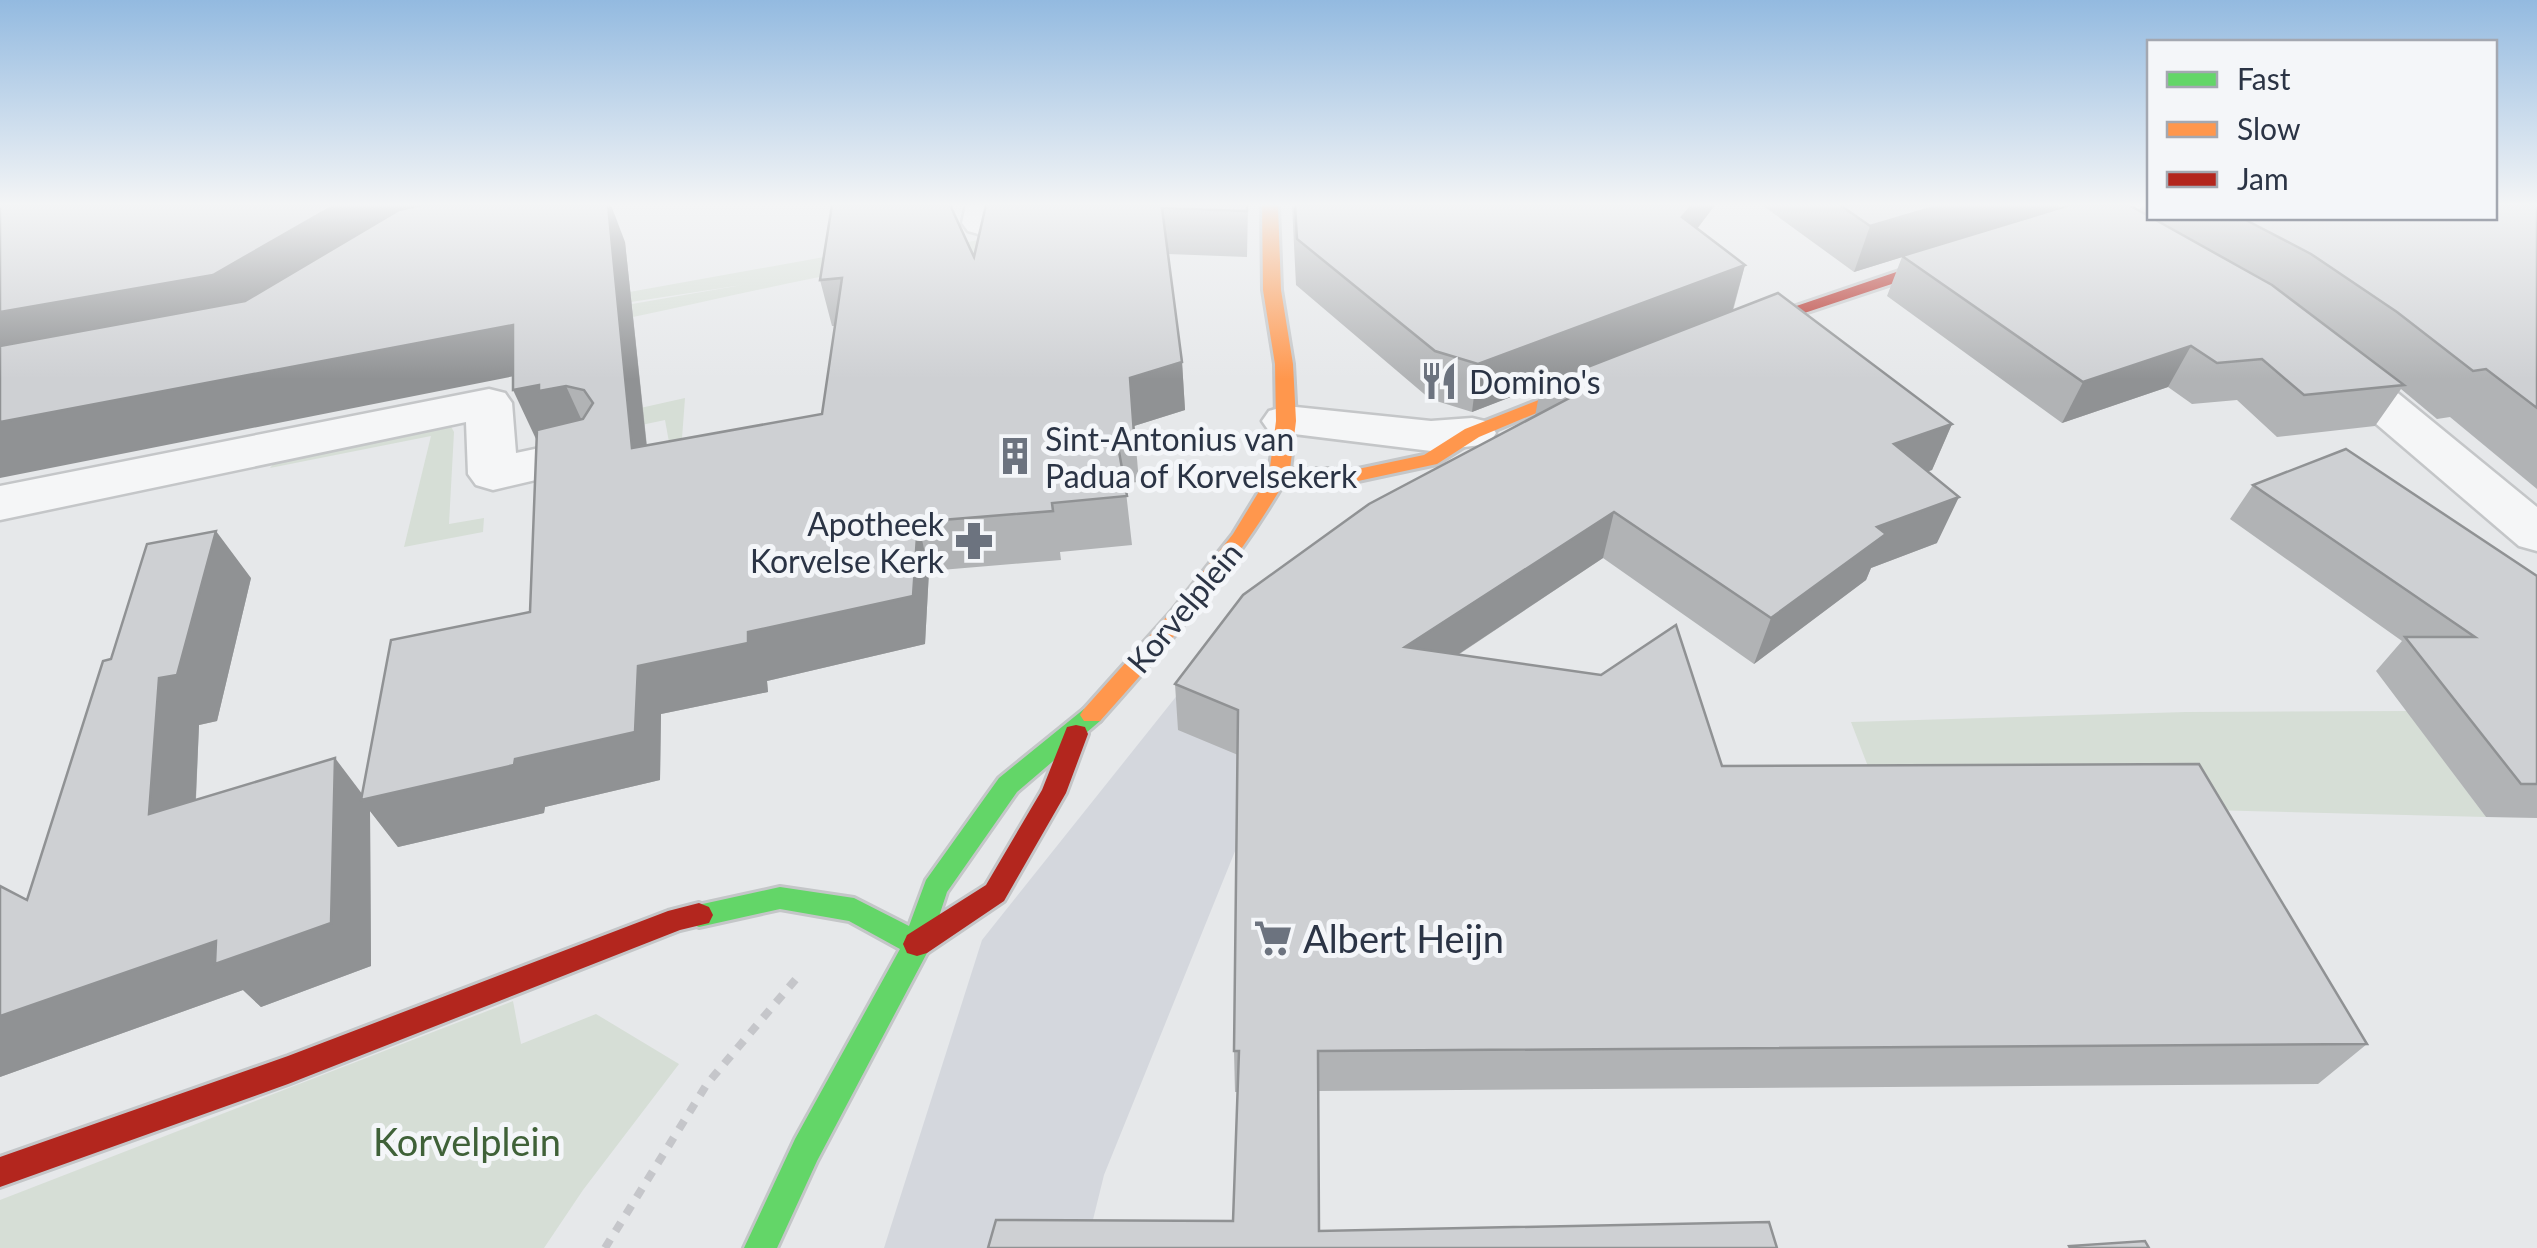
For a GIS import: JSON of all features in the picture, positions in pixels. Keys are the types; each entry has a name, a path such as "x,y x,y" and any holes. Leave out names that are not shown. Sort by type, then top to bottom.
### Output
{"street":[{"path":"1271,263 1284,364 1286,421 1279,474 1358,475 1430,460 1472,434 1617,376"},
{"path":"1708,340 1780,312 1932,263"},
{"path":"2298,337 2346,372 2537,534"},
{"path":"0,503 489,403 493,474 586,453"},
{"path":"1286,421 1431,436 1472,434"},
{"name":"Korvelplein","path":"760,1248 806,1150 917,944 935,888 1008,784 1077,731 1210,579 1241,539 1279,474"},
{"name":"Korvelplein","path":"917,944 995,893 1053,793 1077,731"},
{"path":"0,1172 288,1070 678,919 780,898 854,910 917,944"}],"shaded area":[{"path":"1226,634 1314,656 1104,1175 1086,1248 884,1248 982,940"}],"green space":[{"path":"789,263 899,263 633,317 632,304 742,285 631,302 585,300"},
{"path":"685,398 678,492 665,420 618,430 618,413"},
{"path":"449,423 454,432 449,524 484,518 483,532 404,547 431,436 270,468 282,454"},
{"path":"2407,711 2486,817 2164,809 1885,811 1851,722 2186,712"},
{"name":"Korvelplein","path":"513,1001 521,1044 596,1014 679,1064 544,1248 0,1248 0,1200"}],"building":[{"path":"0,263 233,263 213,275 0,312"},
{"path":"309,263 614,263 632,448 822,414 842,278 820,280 823,263 1169,263 1182,362 1130,378 1134,434 1116,435 1127,496 1052,503 1053,511 918,522 913,596 748,632 748,643 638,666 635,732 361,800 391,640 530,612 537,430 583,419 593,403 584,390 566,386 539,391 539,385 513,390 513,325 0,422 0,346 245,301"},
{"path":"1327,263 1745,265 1478,364 1435,351"},
{"path":"1912,263 2233,263 2272,285 2404,385 2304,395 2262,359 2217,363 2191,346 2083,382"},
{"path":"2325,263 2537,263 2537,408 2486,369 2473,371 2397,312"},
{"path":"1778,293 1952,424 1894,444 1959,497 1877,527 1886,534 1771,618 1614,512 1405,647 1601,675 1676,625 1722,766 2199,764 2367,1044 1318,1051 1319,1231 1769,1222 1777,1248 988,1248 996,1220 1233,1221 1239,1051 1234,1051 1238,710 1175,684 1243,595 1369,504 1575,395 1541,385"},
{"path":"2346,449 2537,576 2537,784 2521,784 2405,637 2475,637 2253,485"},
{"path":"216,531 177,675 159,678 149,814 335,758 331,923 215,964 216,941 0,1016 0,886 27,900 103,661 111,659 147,544"},
{"path":"2145,1241 2149,1248 2069,1246"}],"traffic: fast":[{"path":"760,1248 806,1150 917,944 935,888 1008,785 1092,715"},
{"path":"699,915 780,898 854,910 917,944"}],"traffic: slow":[{"path":"1092,715 1179,618 1241,539 1279,475 1286,421 1284,364 1271,263"},
{"path":"1279,475 1358,475 1430,460 1472,433 1604,381"}],"traffic: jam":[{"path":"1726,333 1936,263"},
{"path":"917,944 995,893 1053,793 1076,734"},
{"path":"0,1172 288,1070 678,919 699,915"}],"place":[{"name":"Domino's","path":"1439,381"},
{"name":"Sint-Antonius van Padua of Korvelsekerk","path":"1015,456"},
{"name":"Apotheek Korvelse Kerk","path":"974,541"},
{"name":"Albert Heijn","path":"1273,938"}]}
